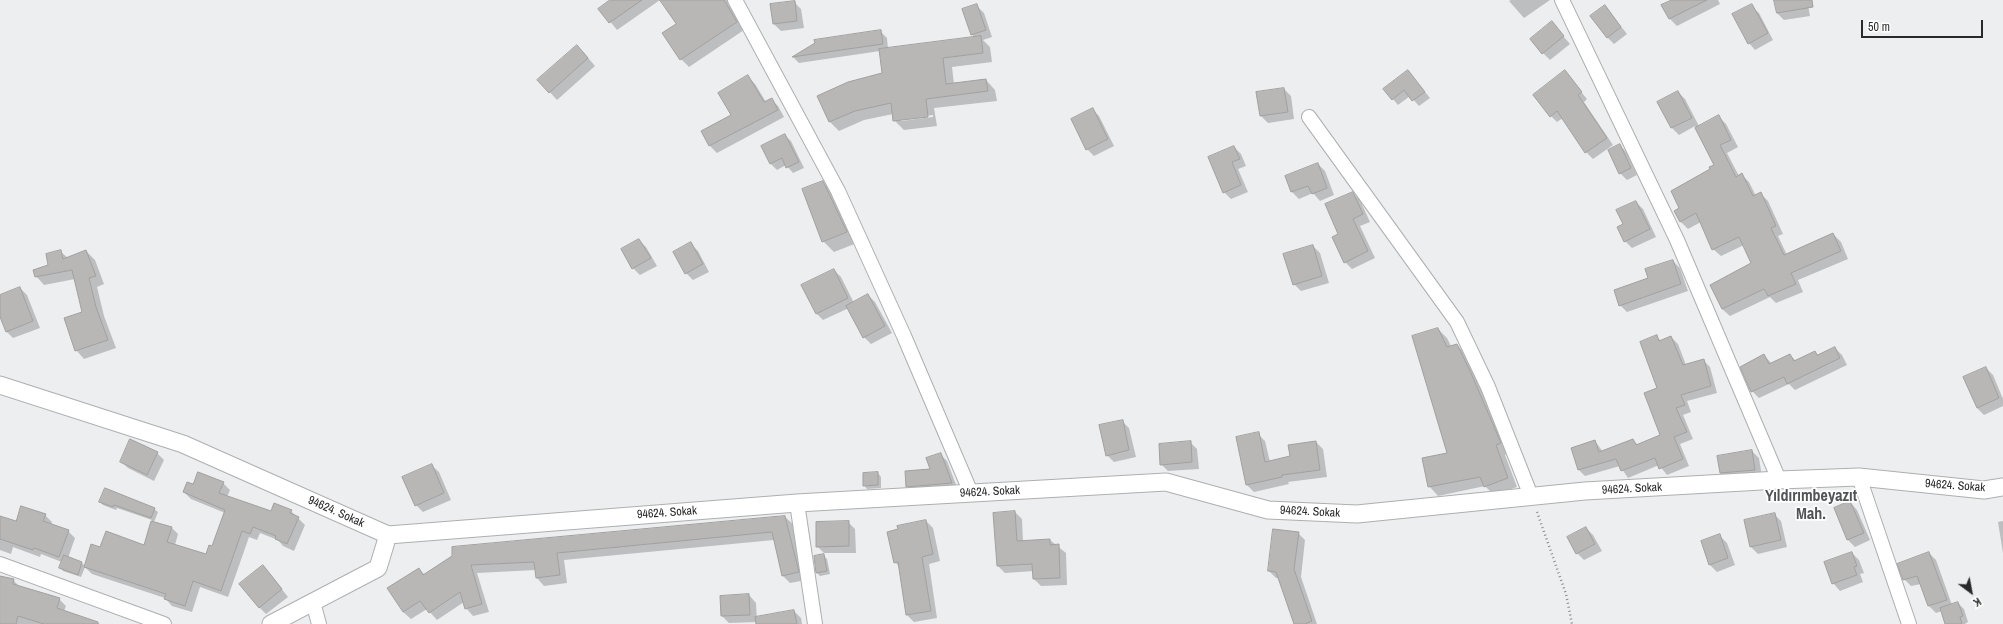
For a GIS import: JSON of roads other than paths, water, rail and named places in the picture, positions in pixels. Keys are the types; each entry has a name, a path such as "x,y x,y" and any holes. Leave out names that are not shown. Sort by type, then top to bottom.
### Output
{"street":[{"path":"735,0 838,191 904,336 971,493"},
{"path":"1562,0 1677,240 1779,480"},
{"path":"1309,117 1457,322 1488,387 1531,496"},
{"name":"94624. Sokak","path":"0,385 183,444 388,535 797,503 1166,482 1268,510 1357,514 1585,491 1779,480 1859,477 1984,490 2003,486"},
{"path":"1859,477 1909,624"},
{"path":"797,503 815,624"},
{"path":"271,624 378,568 388,535"},
{"path":"0,564 164,624"},
{"path":"313,602 319,624"}],"district":[{"name":"Yıldırımbeyazıt Mah.","path":"1811,506"}]}
